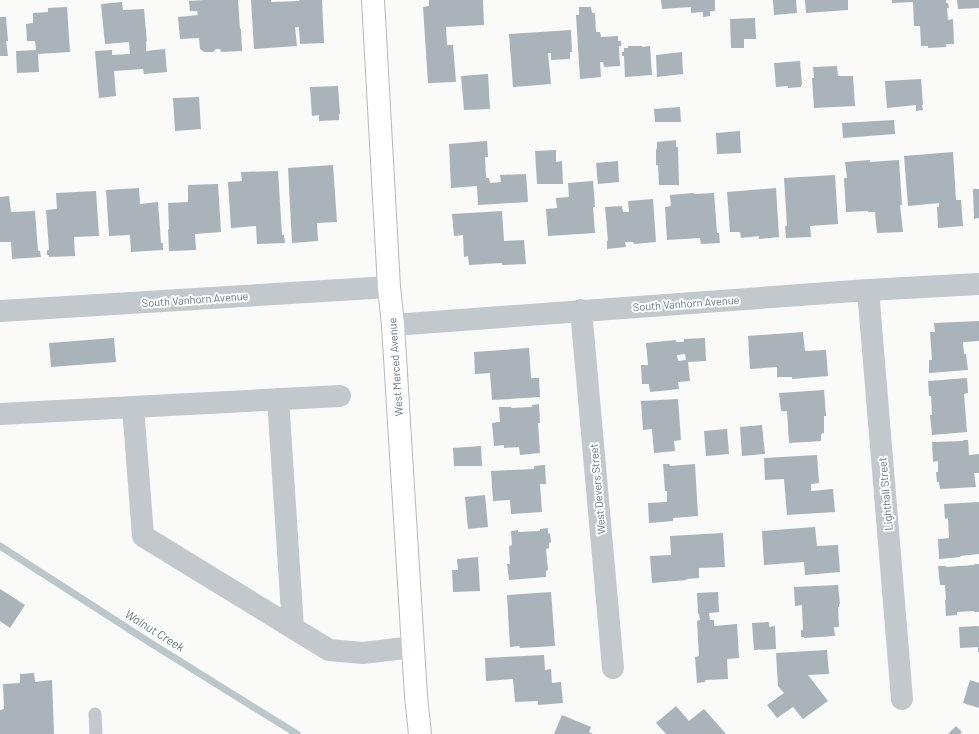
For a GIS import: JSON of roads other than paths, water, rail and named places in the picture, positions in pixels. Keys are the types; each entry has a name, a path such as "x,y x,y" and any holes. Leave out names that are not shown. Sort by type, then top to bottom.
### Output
{"street":[{"name":"West Merced Avenue","path":"373,0 389,287 393,324 416,696 420,734"},
{"name":"South Vanhorn Avenue","path":"393,324 868,290 979,284"},
{"name":"South Vanhorn Avenue","path":"0,312 389,287"},
{"name":"Lighthall Street","path":"868,290 902,699"},
{"name":"West Devers Street","path":"581,310 613,668"},
{"path":"0,414 340,396"},
{"path":"278,399 293,628"},
{"path":"133,407 143,536 329,650 362,653 413,647"}],"lane":[{"path":"95,714 96,734"}],"waterway":[{"name":"Walnut Creek","path":"0,546 149,642 297,734"}]}
